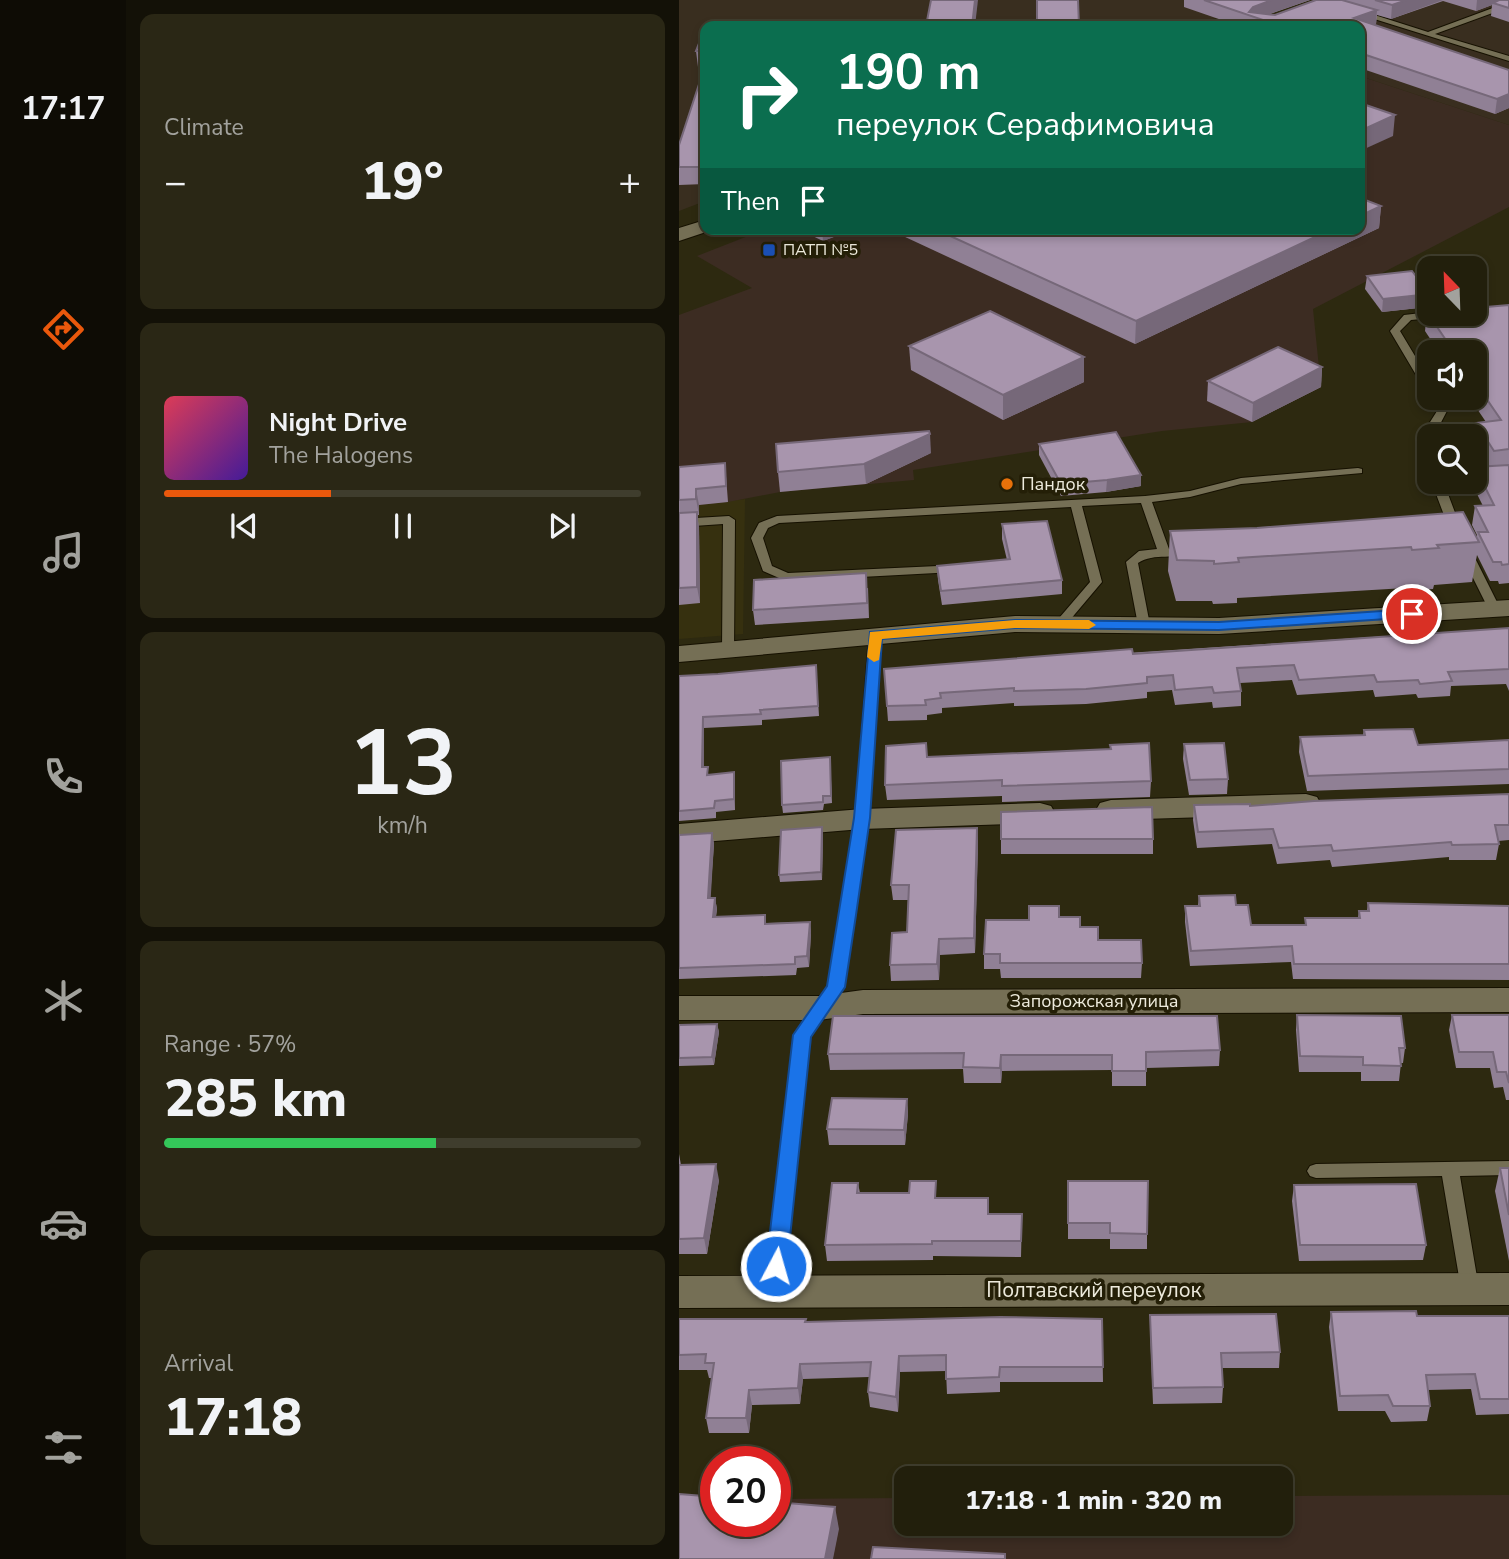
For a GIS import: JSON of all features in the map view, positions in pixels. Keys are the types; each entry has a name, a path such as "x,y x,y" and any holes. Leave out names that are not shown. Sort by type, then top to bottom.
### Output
{"street":[{"path":"679,235 700,228"},
{"path":"679,654 1015,624 1219,626 1502,608"},
{"path":"679,834 862,818 1330,803"},
{"name":"Запорожская улица","path":"679,1009 819,1009 863,1002 1509,1000"},
{"name":"Полтавский переулок","path":"679,1292 1509,1289"}],"lane":[{"path":"1428,34 1509,4"},
{"path":"1352,11 1509,59"},
{"path":"1417,316 1408,317 1395,331 1417,368"},
{"path":"967,567 786,577 767,568 757,538 763,526 777,520 1076,505 1190,494 1241,481 1358,471"},
{"path":"1442,494 1451,532 1502,608"},
{"path":"1145,499 1164,552"},
{"path":"1060,624 1095,582 1076,505"},
{"path":"679,523 729,520 729,650"},
{"path":"1144,625 1132,562 1143,554 1205,550"},
{"path":"773,1291 802,1035 836,987 862,818 875,635"},
{"path":"1316,1171 1509,1168"},
{"path":"1450,1170 1470,1289"}],"shaded area":[{"path":"679,0 1266,0 1207,21 700,21 700,203 679,211"},
{"path":"1360,0 1509,0 1509,125 1365,78 1365,21 1305,21"},
{"path":"1365,78 1509,125 1509,207 1313,309 1321,387 1252,422 1162,431 913,470 914,480 780,492 728,502 679,507 679,315 752,288 697,256 751,235 1365,235"},
{"path":"745,499 743,634 679,639 679,507"},
{"path":"1509,1495 1509,1559 679,1559 679,1499 700,1511 700,1537 791,1537 791,1499 894,1498 894,1536 1293,1536 1293,1496"}],"building":[{"path":"931,0 975,0 973,21 927,21"},
{"path":"1037,0 1078,0 1079,21 1037,21"},
{"path":"1204,0 1272,0 1253,7 1249,12 1275,15 1316,0 1342,0 1377,10 1354,18 1363,21 1266,21"},
{"path":"1375,0 1407,0 1392,5"},
{"path":"1509,0 1509,8 1493,3"},
{"path":"1365,22 1509,70 1509,94 1497,99 1365,55"},
{"path":"700,81 700,167 679,167 679,145"},
{"path":"1365,105 1395,115 1365,129"},
{"path":"1365,200 1381,206 1365,214"},
{"path":"948,235 1319,235 1136,321"},
{"path":"1412,271 1417,277 1417,295 1383,299 1367,276"},
{"path":"1509,305 1509,449 1494,451 1487,440 1487,424 1476,423 1501,420 1487,400 1487,340 1446,340 1436,326 1487,326 1487,307"},
{"path":"990,311 1084,357 1003,395 909,346"},
{"path":"1278,347 1322,367 1253,403 1208,381"},
{"path":"929,431 930,434 864,464 778,472 776,444"},
{"path":"1116,432 1141,475 1061,484 1039,444"},
{"path":"725,463 726,486 696,489 696,499 679,500 679,467"},
{"path":"1509,465 1509,564 1493,562 1478,532 1488,532 1475,506 1494,505 1487,491 1487,466"},
{"path":"697,512 697,587 679,588 679,513"},
{"path":"1463,512 1479,542 1412,550 1411,547 1238,558 1239,562 1214,564 1214,561 1177,560 1170,531 1257,528"},
{"path":"1047,521 1062,580 941,591 937,566 1010,559 1002,524"},
{"path":"866,573 867,603 753,610 754,580"},
{"path":"1509,628 1509,669 1448,672 1452,681 1420,684 1418,680 1377,682 1374,675 1299,680 1294,665 1237,668 1241,691 1214,693 1212,687 1175,690 1173,675 1147,677 1147,683 1086,689 1014,691 1014,688 940,693 941,698 925,700 926,705 887,706 884,669 1132,649 1133,654"},
{"path":"816,665 818,706 760,710 761,714 703,717 702,767 708,767 707,775 734,772 734,799 715,801 714,808 679,811 679,676"},
{"path":"1413,729 1418,745 1509,740 1509,769 1308,776 1300,737 1365,735 1364,730"},
{"path":"926,743 927,757 1111,749 1110,745 1149,743 1151,781 1002,786 1002,780 885,785 886,746"},
{"path":"1224,743 1228,779 1190,780 1184,744"},
{"path":"830,757 831,796 823,796 823,802 782,805 781,761"},
{"path":"1509,794 1509,825 1495,825 1499,844 1452,845 1451,842 1333,851 1331,845 1279,848 1273,829 1198,832 1194,805 1250,806"},
{"path":"1152,807 1153,839 1001,839 1001,812"},
{"path":"822,827 821,872 779,875 781,830"},
{"path":"977,828 974,938 939,939 937,964 890,965 892,933 907,932 909,885 891,885 896,830"},
{"path":"712,833 708,898 715,898 713,917 765,915 765,924 810,922 807,956 795,957 795,964 679,968 679,835"},
{"path":"1235,895 1236,905 1248,905 1251,925 1306,925 1305,918 1360,918 1359,911 1369,911 1368,903 1509,906 1509,964 1294,964 1292,946 1191,951 1185,906 1200,906 1199,896"},
{"path":"1029,906 1059,906 1059,917 1080,917 1080,927 1098,927 1098,940 1141,940 1142,963 1000,963 1000,954 984,954 986,920 1029,920"},
{"path":"1297,1015 1401,1016 1405,1048 1399,1048 1401,1066 1363,1065 1363,1057 1300,1056"},
{"path":"1452,1015 1509,1015 1509,1083 1506,1072 1497,1072 1493,1052 1459,1052"},
{"path":"833,1016 1217,1016 1220,1050 1146,1052 1146,1071 1112,1071 1112,1055 1001,1055 1000,1068 963,1067 964,1053 828,1054"},
{"path":"717,1024 712,1057 679,1058 679,1025"},
{"path":"832,1098 907,1099 904,1130 827,1129"},
{"path":"716,1164 704,1238 679,1239 679,1165"},
{"path":"1500,1168 1509,1168 1509,1215"},
{"path":"910,1181 936,1181 935,1198 988,1198 988,1214 1022,1214 1021,1241 825,1245 832,1183 858,1183 857,1193 909,1193"},
{"path":"1068,1181 1148,1181 1147,1234 1110,1233 1110,1223 1068,1223"},
{"path":"1416,1184 1426,1245 1300,1245 1294,1185"},
{"path":"1416,1311 1417,1316 1509,1316 1509,1399 1480,1399 1475,1374 1426,1375 1430,1406 1393,1406 1388,1395 1340,1396 1331,1312"},
{"path":"1276,1314 1280,1352 1221,1353 1223,1387 1153,1388 1150,1315"},
{"path":"1000,1317 1102,1319 1103,1367 1000,1367 999,1377 946,1379 946,1355 899,1356 896,1397 868,1392 871,1362 800,1364 798,1388 749,1390 746,1418 706,1418 714,1363 705,1363 706,1354 679,1355 679,1319 806,1319 805,1322"},
{"path":"679,1494 700,1496 700,1537 791,1537 791,1503 835,1507 825,1559 679,1559"},
{"path":"873,1547 1005,1554 1005,1559 871,1559"}],"slow traffic":[{"path":"874,657 875,635 1015,624 1089,625"}],"place":[{"name":"ПАТП №5","path":"769,250"},
{"name":"Пандок","path":"1007,484"}],"route":[{"path":"776,1266 802,1035 836,987 862,818 875,635 1015,624 1219,626 1412,614"}]}
